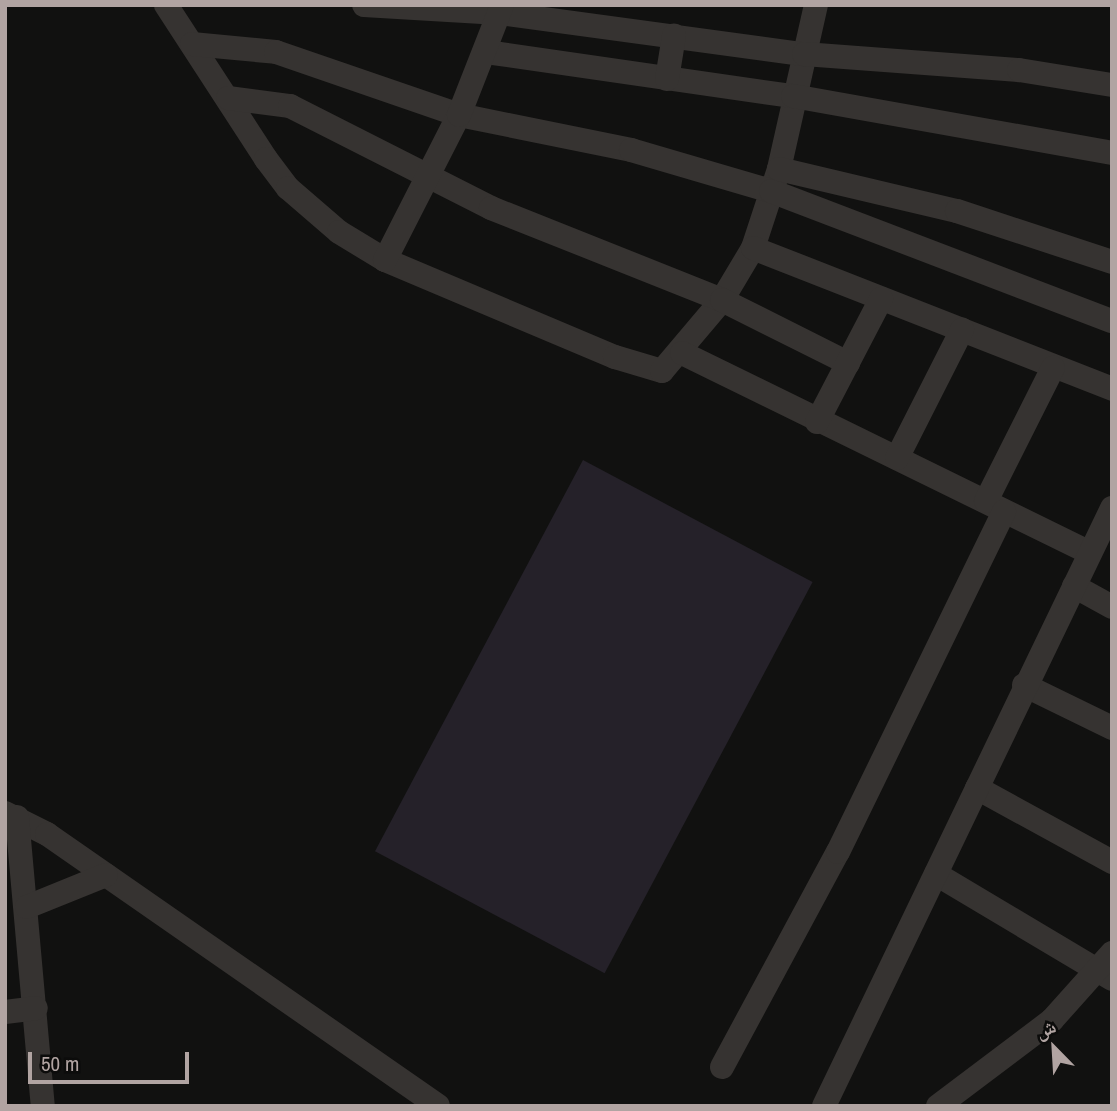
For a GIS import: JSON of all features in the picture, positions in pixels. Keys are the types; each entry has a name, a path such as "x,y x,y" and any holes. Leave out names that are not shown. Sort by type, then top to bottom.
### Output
{"street":[{"path":"166,5 288,188 339,232 385,260 652,370 662,371 682,353 722,300 753,248 775,180 816,5"},
{"path":"364,5 500,9 804,54 1019,70 1112,85"},
{"path":"385,260 425,177 459,115 486,52 500,9"},
{"path":"667,79 674,36"},
{"path":"192,44 276,52 459,115 775,180 957,211 1112,262"},
{"path":"486,52 793,96 1112,153"},
{"path":"228,98 290,106 425,177 722,300 848,363"},
{"path":"775,180 1112,321"},
{"path":"753,248 1112,389"},
{"path":"817,422 881,299"},
{"path":"897,458 962,330"},
{"path":"682,353 817,422 897,458 1090,553"},
{"path":"722,1067 838,852 995,506 1053,368"},
{"path":"824,1106 1024,685 1112,508"},
{"path":"1074,586 1112,607"},
{"path":"1024,685 1112,728"},
{"path":"977,788 1112,862"},
{"path":"11,815 106,875 438,1106"},
{"path":"11,815 27,907 43,1106"},
{"path":"936,874 1107,967 1033,1037 939,1106"},
{"path":"27,907 106,875"},
{"path":"5,1012 36,1008"}],"shaded area":[{"path":"583,460 813,582 605,973 375,851"}]}
